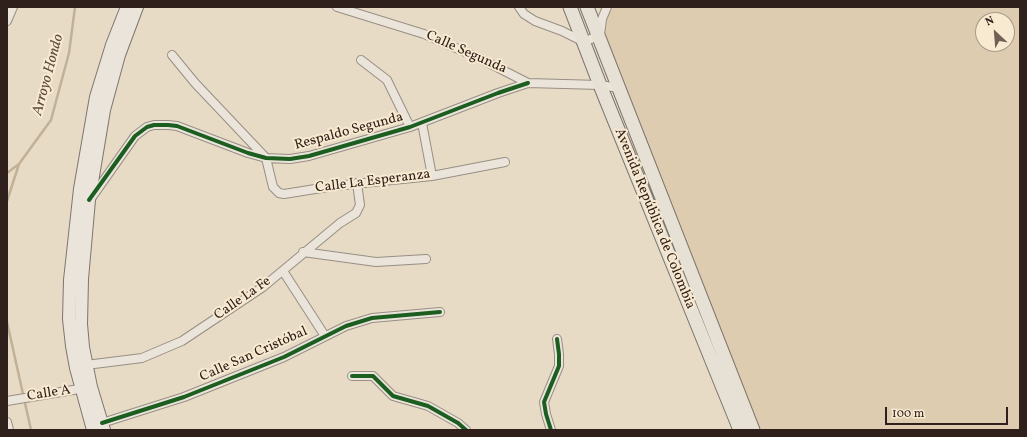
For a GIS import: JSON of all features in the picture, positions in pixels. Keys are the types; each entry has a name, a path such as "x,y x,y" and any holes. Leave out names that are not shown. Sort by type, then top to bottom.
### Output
{"main road":[{"path":"100,428 86,388 76,368 69,319 69,300 80,190 96,97 112,46 127,7"},
{"path":"86,388 86,365 80,303 89,200 105,104 119,55 137,7"},
{"name":"Avenida República de Colombia","path":"570,7 600,85 740,430"},
{"name":"Avenida República de Colombia","path":"587,7 753,430"}],"street":[{"path":"7,21 13,7"},
{"name":"Calle Segunda","path":"338,7 424,34 481,59 528,83 600,85 619,88"},
{"path":"519,7 524,14 535,21 562,31 584,42 599,36 602,19 607,7"},
{"path":"172,55 195,83 266,158"},
{"path":"361,60 386,80 410,127"},
{"name":"Respaldo Segunda","path":"89,200 135,136 147,127 154,125 177,126 248,153 266,158 290,159 309,156 410,127 503,91 528,83"},
{"path":"422,123 432,176"},
{"name":"Calle La Esperanza","path":"266,158 273,187 279,193 284,194 357,183 432,176 505,162"},
{"name":"Calle La Fe","path":"86,365 142,358 182,341 263,287 303,252 359,210 360,205 357,183"},
{"path":"303,252 376,262 426,259"},
{"path":"283,271 325,336"},
{"name":"Calle San Cristóbal","path":"100,428 184,397 284,357 346,326 372,318 440,312"},
{"path":"551,430 544,402 559,366 557,339"},
{"path":"352,376 373,376 393,396 428,406 458,423 466,430"},
{"name":"Calle A","path":"7,401 86,388"},
{"path":"7,422 9,430"}],"shaded area":[{"path":"613,7 1020,7 1020,430 758,430 603,36 606,19"}],"waterway":[{"name":"Arroyo Hondo","path":"7,201 19,164 51,120 69,53 75,7"},
{"path":"7,173 19,164"},
{"path":"7,322 31,430"}],"cycle path":[{"path":"89,200 135,136 147,127 154,125 177,126 248,153 266,158 290,159 309,156 410,127 528,83"},
{"path":"102,423 184,397 284,357 346,326 372,318 440,312"},
{"path":"551,430 544,402 559,366 557,339"},
{"path":"352,376 373,376 393,396 428,406 458,423 466,430"}]}
